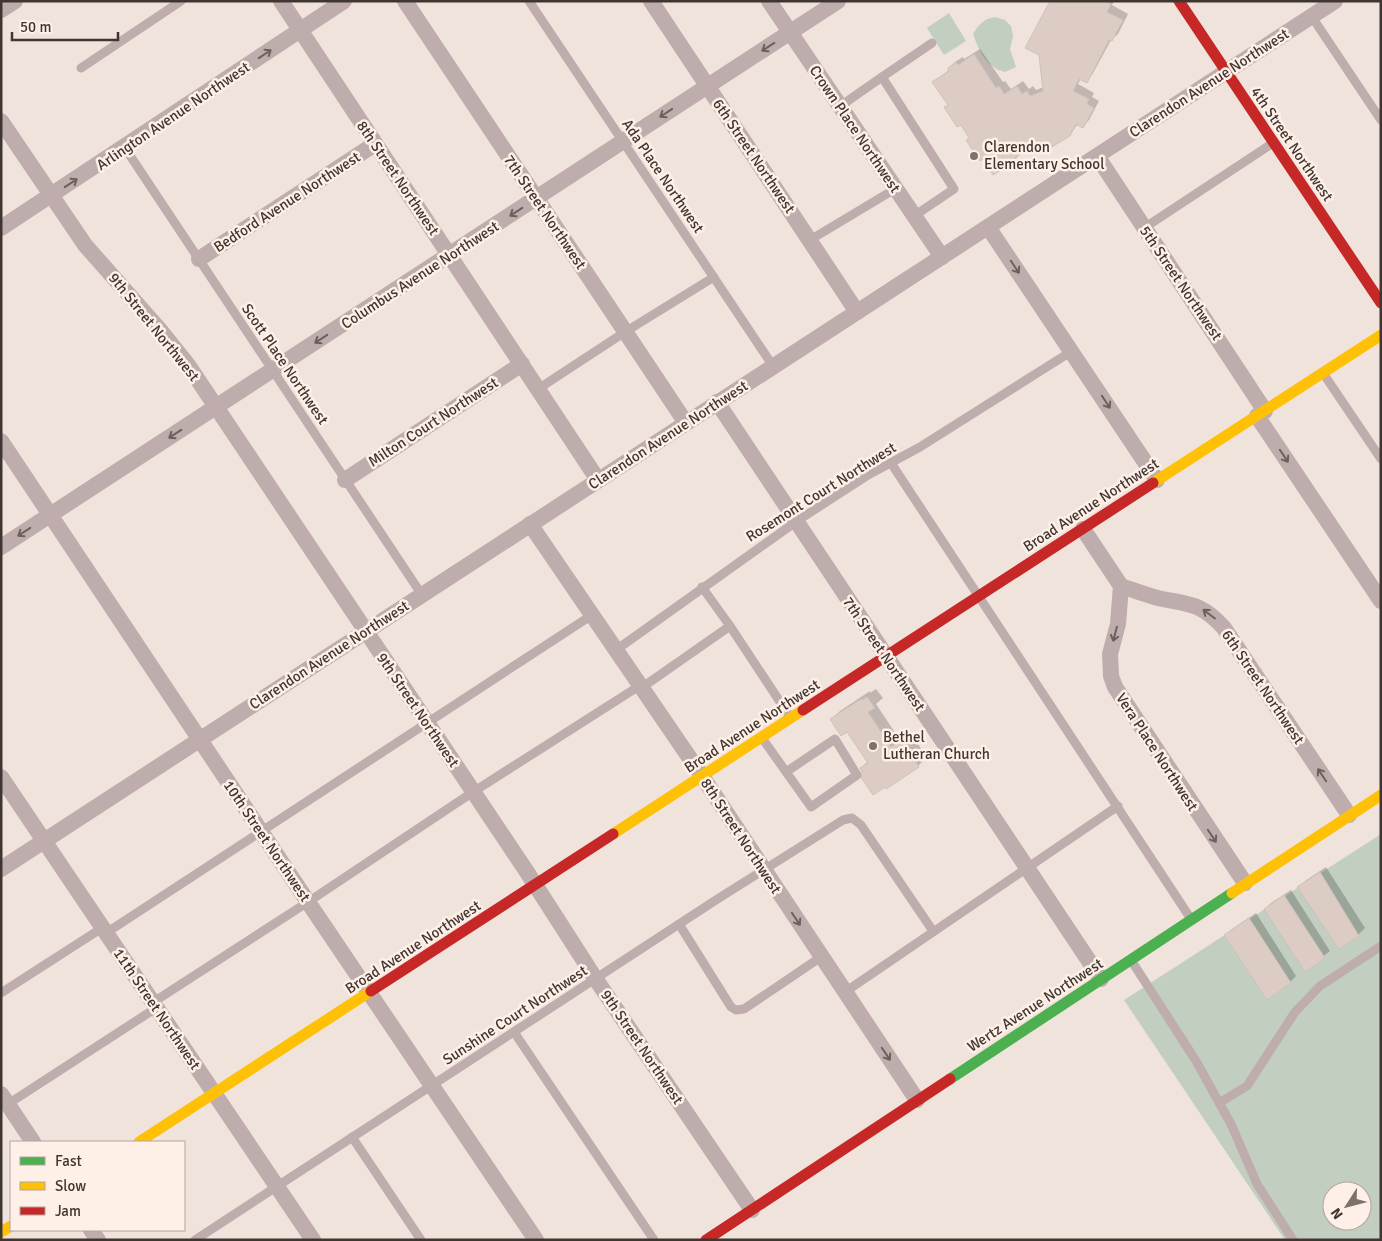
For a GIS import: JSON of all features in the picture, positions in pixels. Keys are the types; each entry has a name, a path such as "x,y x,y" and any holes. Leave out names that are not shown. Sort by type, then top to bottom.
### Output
{"street":[{"path":"1,10 15,1"},
{"name":"8th Street Northwest","path":"281,1 598,480"},
{"name":"Arlington Avenue Northwest","path":"1,228 344,1"},
{"name":"7th Street Northwest","path":"405,1 686,423"},
{"name":"6th Street Northwest","path":"650,1 857,312"},
{"name":"Crown Place Northwest","path":"769,1 942,257"},
{"name":"Columbus Avenue Northwest","path":"1,547 536,200 838,1"},
{"name":"4th Street Northwest","path":"1179,1 1381,303"},
{"name":"Clarendon Avenue Northwest","path":"1,868 1335,1"},
{"name":"9th Street Northwest","path":"1,122 85,245 188,365 595,978 752,1210"},
{"name":"Bedford Avenue Northwest","path":"199,259 375,144"},
{"name":"5th Street Northwest","path":"1096,156 1144,228 1381,601"},
{"path":"988,227 1157,480"},
{"name":"Broad Avenue Northwest","path":"141,1141 1381,335"},
{"name":"Milton Court Northwest","path":"345,480 522,364"},
{"name":"7th Street Northwest","path":"717,402 1101,979"},
{"name":"10th Street Northwest","path":"1,442 536,1240"},
{"name":"8th Street Northwest","path":"530,524 702,776 917,1100"},
{"path":"1083,529 1121,586"},
{"name":"6th Street Northwest","path":"1121,586 1158,598 1190,603 1200,607 1217,620 1349,816"},
{"name":"Vera Place Northwest","path":"1121,586 1118,624 1110,654 1111,676 1115,687 1245,883"},
{"name":"11th Street Northwest","path":"1,777 313,1240"},
{"name":"Wertz Avenue Northwest","path":"706,1240 1381,795"},
{"path":"4,1100 32,1141"}],"lane":[{"path":"81,68 181,1"},
{"name":"Ada Place Northwest","path":"529,1 773,366"},
{"path":"1312,17 1381,120"},
{"path":"839,107 932,43"},
{"path":"882,77 954,189 914,216"},
{"path":"1144,228 1274,143"},
{"name":"Scott Place Northwest","path":"124,148 422,594"},
{"path":"810,240 895,189"},
{"path":"538,389 714,277"},
{"name":"Rosemont Court Northwest","path":"616,650 797,521 868,475 920,447 1072,351"},
{"path":"1323,373 1381,459"},
{"path":"890,463 1192,919"},
{"path":"702,587 791,718"},
{"path":"1,993 260,831 592,615"},
{"path":"4,1100 154,1006 473,792 633,690 647,684 730,626"},
{"path":"762,738 786,772 811,807 857,774 834,739 786,772"},
{"path":"845,992 1118,806"},
{"name":"Sunshine Court Northwest","path":"195,1240 595,978 840,821 852,818 865,832 932,931"},
{"path":"679,924 732,1007 736,1010 744,1009 821,957"},
{"path":"1220,1103 1247,1086 1295,1012 1320,986 1381,946"},
{"path":"1131,960 1196,1061 1231,1124 1257,1184 1293,1240"},
{"path":"514,1032 654,1240"},
{"path":"352,1137 420,1240"}],"green space":[{"path":"949,13 966,41 944,55 927,28"},
{"path":"995,17 1005,20 1011,26 1013,36 1010,49 1016,67 1005,72 993,67 984,58 973,34 982,22"},
{"path":"1381,834 1381,1240 1285,1240 1124,1000"}],"building":[{"path":"1050,1 1105,1 1111,4 1107,12 1123,20 1112,41 1109,40 1087,83 1079,79 1073,91 1089,99 1087,104 1094,108 1083,128 1076,124 1070,136 1045,151 1035,139 1028,145 1030,148 1013,159 1014,162 993,175 983,159 980,161 966,140 969,138 961,125 957,127 944,107 948,105 932,82 949,71 948,68 956,62 958,65 974,54 996,88 999,86 1004,94 1017,86 1022,94 1027,91 1030,96 1043,91 1039,55 1025,48"},
{"name":"Bethel Lutheran Church","path":"867,697 875,708 868,712 891,747 900,741 907,748 919,767 886,789 885,787 873,795 859,774 862,772 860,768 868,763 847,732 841,736 830,719"},
{"path":"1320,872 1359,936 1339,949 1297,887"},
{"path":"1284,895 1325,958 1305,972 1264,909"},
{"path":"1249,918 1291,983 1267,1000 1224,935"}],"traffic: fast":[{"path":"950,1079 1232,893"}],"traffic: slow":[{"path":"1153,483 1381,335"},
{"path":"613,834 803,710"},
{"path":"1232,893 1381,795"},
{"path":"141,1141 371,991"},
{"path":"1,1232 10,1227"}],"traffic: jam":[{"path":"1179,1 1381,303"},
{"path":"803,710 1153,483"},
{"path":"371,991 613,834"},
{"path":"706,1240 950,1079"}],"place":[{"name":"Clarendon Elementary School","path":"974,156"},
{"name":"Bethel Lutheran Church","path":"873,746"}]}
